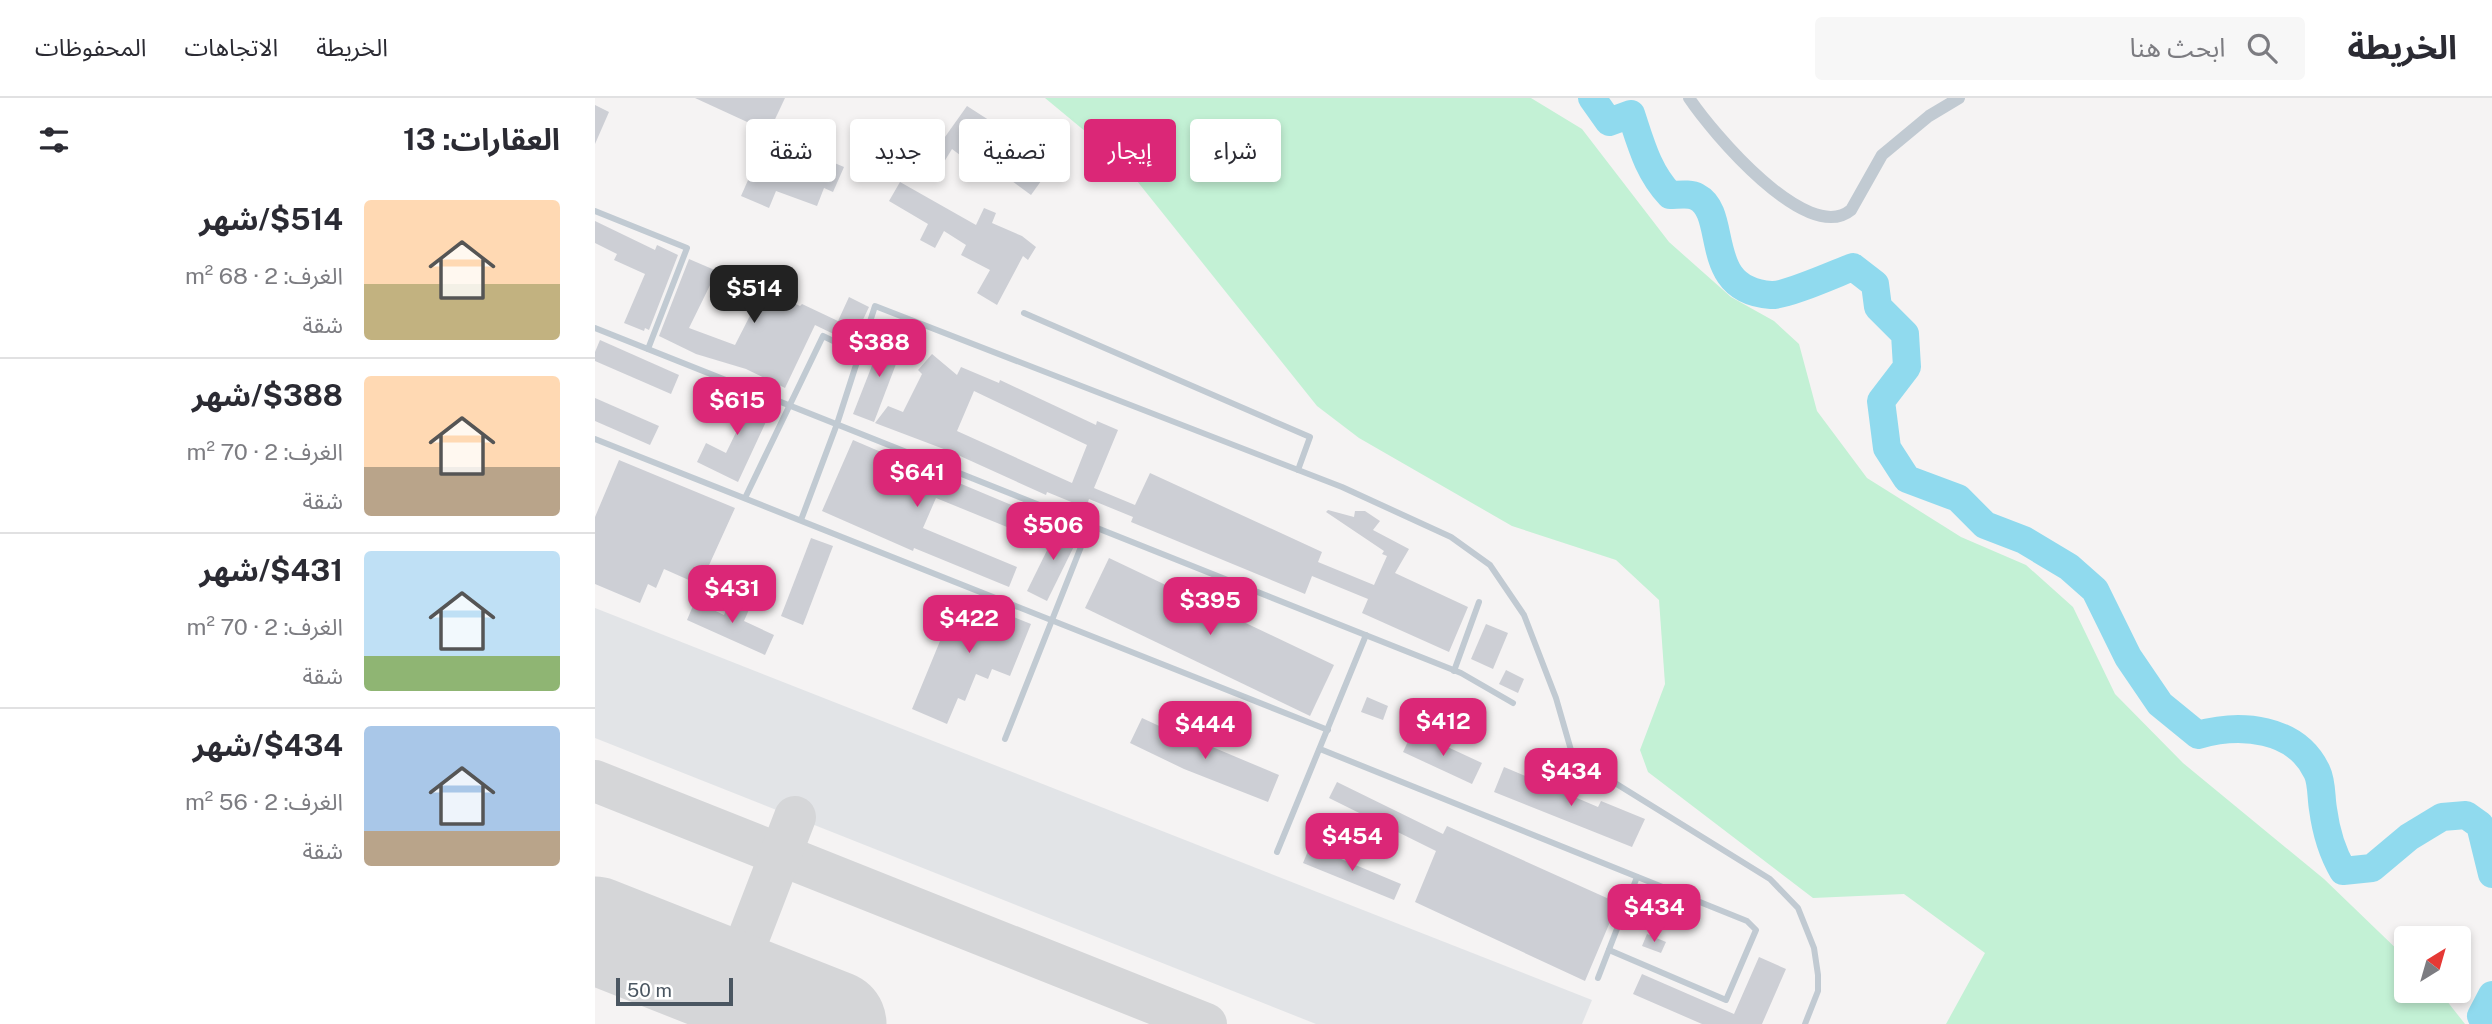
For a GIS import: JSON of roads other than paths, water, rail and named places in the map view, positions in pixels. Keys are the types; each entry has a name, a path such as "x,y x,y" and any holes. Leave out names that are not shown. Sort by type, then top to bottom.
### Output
{"street":[{"path":"1689,98 1703,119 1756,176 1810,211 1831,218 1844,216 1851,210 1882,155 1929,116 1959,98"}],"lane":[{"path":"595,211 687,248 648,349"},
{"path":"800,520 837,424 875,306 1342,487 1451,537 1490,565 1524,615 1556,698 1573,757 1770,879 1798,908 1814,948 1818,975 1818,990 1805,1024"},
{"path":"1024,313 1311,438 1298,470"},
{"path":"595,328 1366,635 1454,671 1513,703"},
{"path":"745,498 823,336 860,354"},
{"path":"595,439 1328,730"},
{"path":"1005,739 1090,524"},
{"path":"1454,671 1479,602"},
{"path":"1277,852 1366,635"},
{"path":"1320,749 1747,921 1756,930 1725,1000 1609,950"},
{"path":"1598,978 1637,877"}],"waterway":[{"path":"1592,98 1609,122 1631,114 1651,167 1670,195 1694,196 1707,206 1725,266 1734,280 1749,290 1778,294 1853,267 1875,284 1878,307 1905,334 1907,367 1881,401 1887,448 1907,479 1958,498 1985,525 2024,540 2069,567 2095,590 2128,657 2160,704 2198,735 2231,729 2265,732 2281,737 2308,757 2319,776 2328,834 2343,871 2372,868 2409,837 2442,817 2466,815 2480,825 2492,874"},
{"path":"2485,1024 2481,1016 2492,995"}]}
